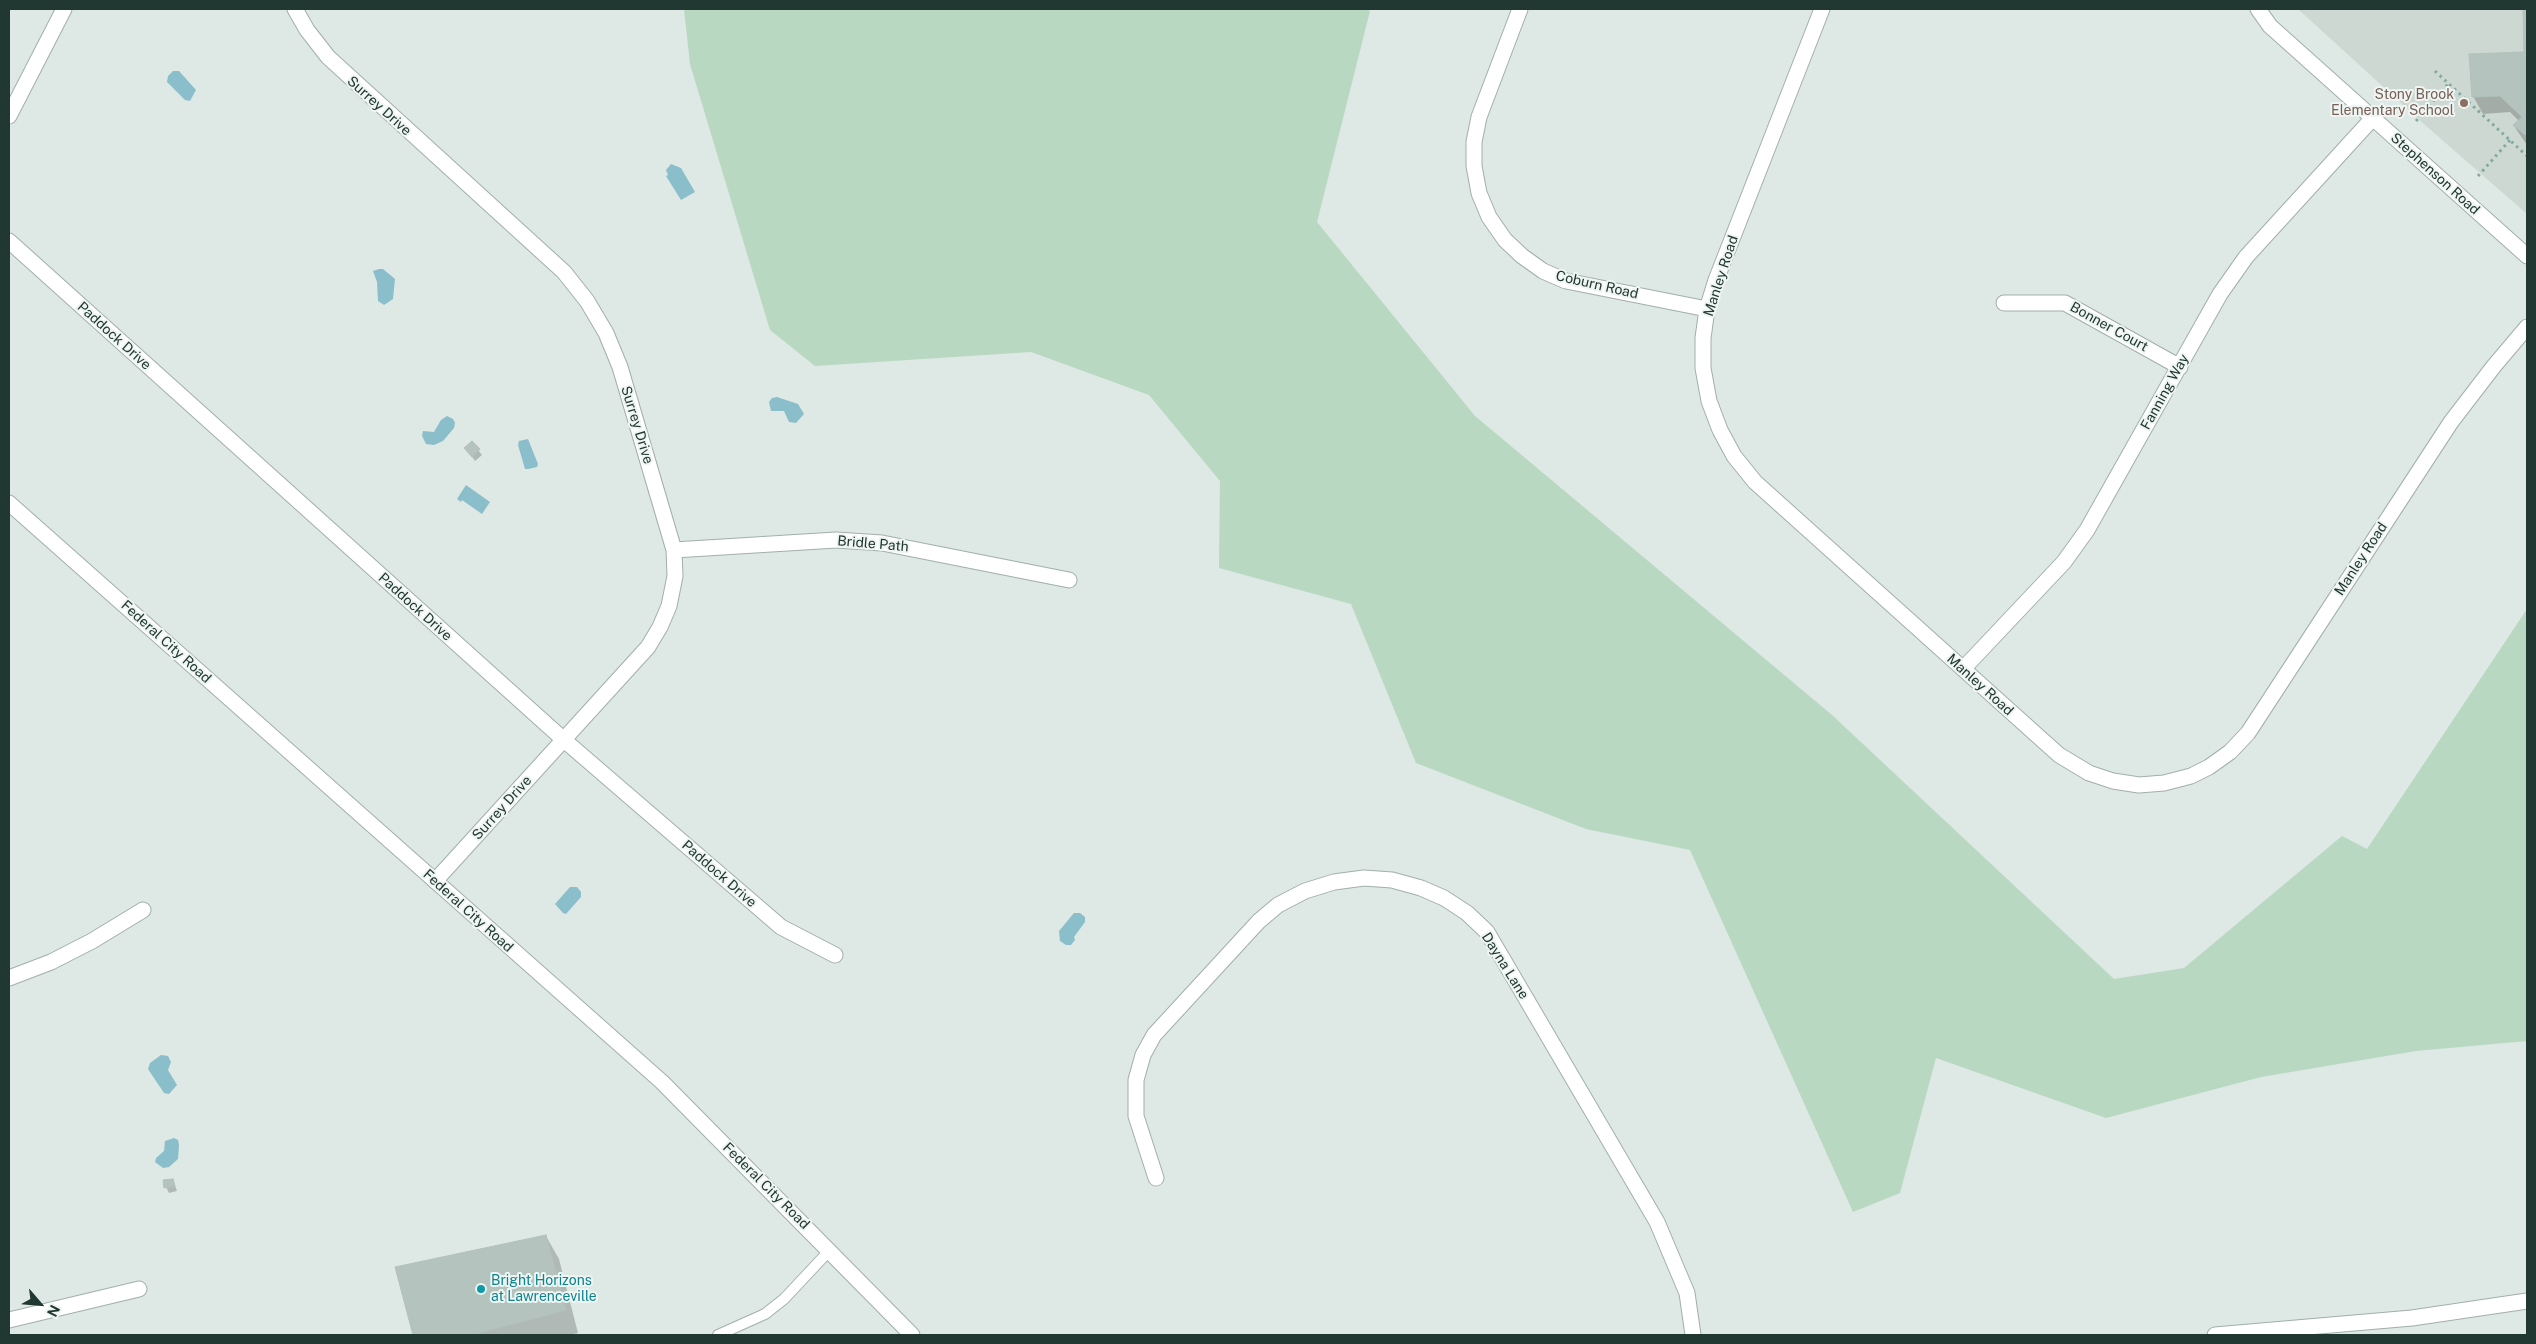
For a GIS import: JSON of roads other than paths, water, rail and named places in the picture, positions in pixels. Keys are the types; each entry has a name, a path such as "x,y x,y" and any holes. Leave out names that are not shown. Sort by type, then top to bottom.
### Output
{"street":[{"path":"9,116 64,9"},
{"name":"Surrey Drive","path":"295,9 306,30 328,57 564,272 587,301 606,333 620,367 674,550 675,576 669,606 660,627 648,647 435,881"},
{"name":"Coburn Road","path":"1520,9 1479,117 1474,142 1474,166 1480,193 1489,217 1505,240 1522,256 1550,274 1566,281 1707,309"},
{"name":"Manley Road","path":"1822,9 1707,309 1703,338 1705,377 1709,401 1734,456 1755,482 2059,755 2089,773 2113,782 2138,785 2164,783 2191,776 2210,767 2230,752 2248,733 2450,422 2527,327"},
{"name":"Stephenson Road","path":"2258,9 2270,26 2527,256"},
{"name":"Fanning Way","path":"1962,669 2064,562 2087,530 2220,294 2246,257 2372,118"},
{"name":"Paddock Drive","path":"9,241 564,740 781,927 835,956"},
{"name":"Bonner Court","path":"2004,303 2065,303 2180,367"},
{"name":"Federal City Road","path":"9,503 662,1082 912,1335"},
{"name":"Bridle Path","path":"674,550 836,540 882,543 1069,580"},
{"name":"Dayna Lane","path":"1156,1178 1136,1116 1136,1080 1143,1055 1154,1036 1167,1021 1259,921 1278,905 1305,891 1334,882 1364,878 1392,880 1421,888 1444,898 1467,913 1487,932 1657,1222 1687,1293 1693,1335"},
{"path":"9,978 51,962 92,942 143,910"},
{"path":"9,1320 139,1289"},
{"path":"2215,1335 2412,1318 2527,1301"}],"lane":[{"path":"718,1335 765,1314 784,1298 830,1250"}],"water":[{"path":"173,71 179,71 196,90 190,101 185,100 167,82 168,76"},
{"path":"671,164 681,168 695,192 681,200 666,176 668,175 666,170"},
{"path":"383,269 395,279 393,299 384,305 378,301 377,282 373,271"},
{"path":"777,397 798,404 804,414 796,423 789,422 784,411 771,411 769,402 772,398"},
{"path":"447,416 453,419 455,423 454,428 443,441 434,445 426,444 422,436 423,431 434,432 441,420"},
{"path":"528,439 538,464 537,467 525,469 518,445 519,441"},
{"path":"466,485 490,502 482,514 462,500 461,502 457,499"},
{"path":"570,887 577,887 581,892 581,897 566,914 555,904"},
{"path":"1074,913 1080,913 1085,917 1085,922 1074,937 1075,940 1071,945 1066,945 1060,941 1059,931"},
{"path":"161,1055 168,1056 171,1062 168,1070 177,1085 169,1094 164,1093 148,1069 150,1063"},
{"path":"174,1138 178,1140 179,1145 178,1159 169,1167 163,1168 155,1162 156,1158 164,1151 165,1141"}],"place":[{"name":"Stony Brook Elementary School","path":"2464,103"},
{"name":"Bright Horizons at Lawrenceville","path":"481,1289"}]}
